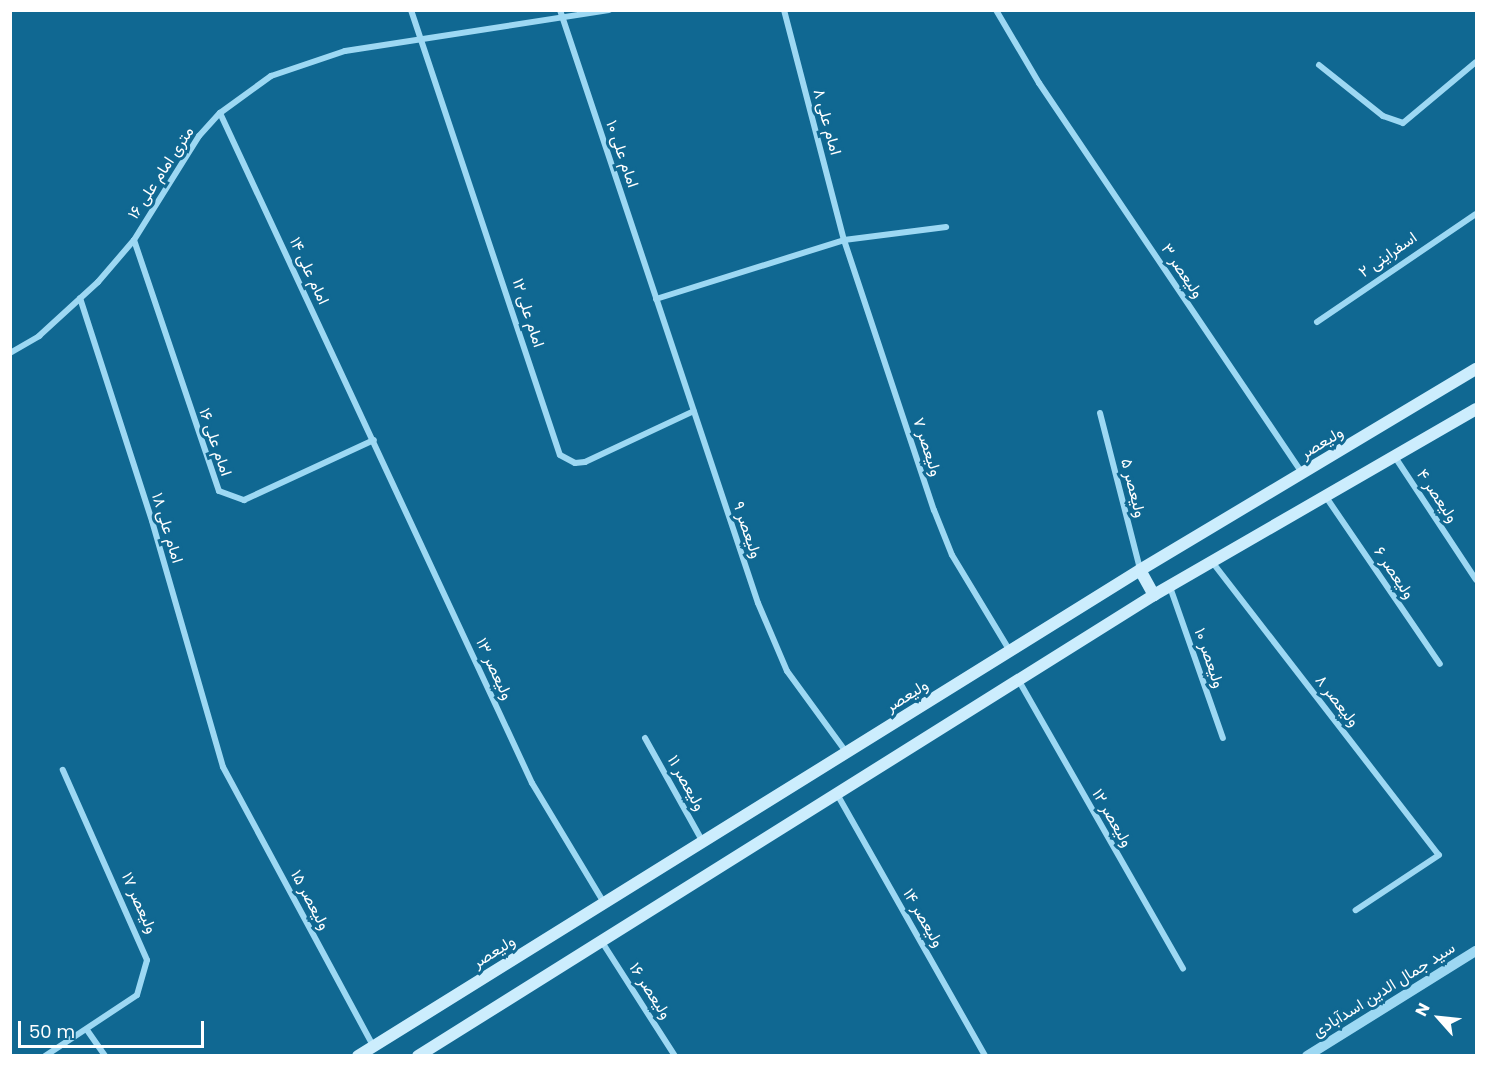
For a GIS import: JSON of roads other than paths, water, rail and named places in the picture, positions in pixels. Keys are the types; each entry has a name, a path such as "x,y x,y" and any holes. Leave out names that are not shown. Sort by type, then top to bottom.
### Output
{"main road":[{"name":"ولیعصر","path":"358,1056 1140,570 1476,369"},
{"path":"418,1056 1154,595 1213,563 1476,409"},
{"path":"1140,570 1154,595"}],"street":[{"path":"411,10 423,39"},
{"name":"امام علی ۱۰","path":"560,10 656,299"},
{"name":"۱۶ متری امام علی","path":"10,353 39,336 80,298 134,240 199,136 220,113 271,76 345,51 609,10"},
{"name":"امام علی ۸","path":"784,10 844,240"},
{"name":"ولیعصر ۳","path":"996,10 1039,82 1303,474"},
{"name":"امام علی ۱۲","path":"423,39 560,455 575,463 585,462 694,411"},
{"path":"1319,65 1383,116 1403,123 1476,62"},
{"name":"امام علی ۱۴","path":"220,113 374,440"},
{"name":"اسفراینی ۲","path":"1317,322 1476,214"},
{"path":"656,299 844,240 946,227"},
{"name":"امام علی ۱۶","path":"134,240 219,491 244,500 374,440"},
{"name":"ولیعصر ۷","path":"844,240 952,555 1010,651"},
{"name":"امام علی ۱۸","path":"80,298 152,521 223,767"},
{"name":"ولیعصر ۹","path":"656,299 758,603 787,671 846,753"},
{"name":"ولیعصر ۵","path":"1100,413 1140,570"},
{"name":"ولیعصر ۱۳","path":"374,440 532,783 604,903"},
{"name":"ولیعصر ۴","path":"1395,457 1476,580"},
{"name":"ولیعصر ۶","path":"1326,497 1440,664"},
{"name":"ولیعصر ۸","path":"1213,563 1439,855 1356,910"},
{"name":"ولیعصر ۱۰","path":"1170,587 1223,738"},
{"name":"ولیعصر ۱۲","path":"1018,681 1183,969"},
{"name":"ولیعصر ۱۱","path":"645,738 703,842"},
{"name":"ولیعصر ۱۵","path":"223,767 373,1046"},
{"name":"ولیعصر ۱۷","path":"45,1056 137,995 147,960 63,770"},
{"name":"ولیعصر ۱۴","path":"837,794 985,1056"},
{"name":"ولیعصر ۱۶","path":"602,941 675,1056"},
{"name":"سید جمال الدین اسدآبادی","path":"1307,1056 1476,951"},
{"path":"87,1030 105,1056"}]}
